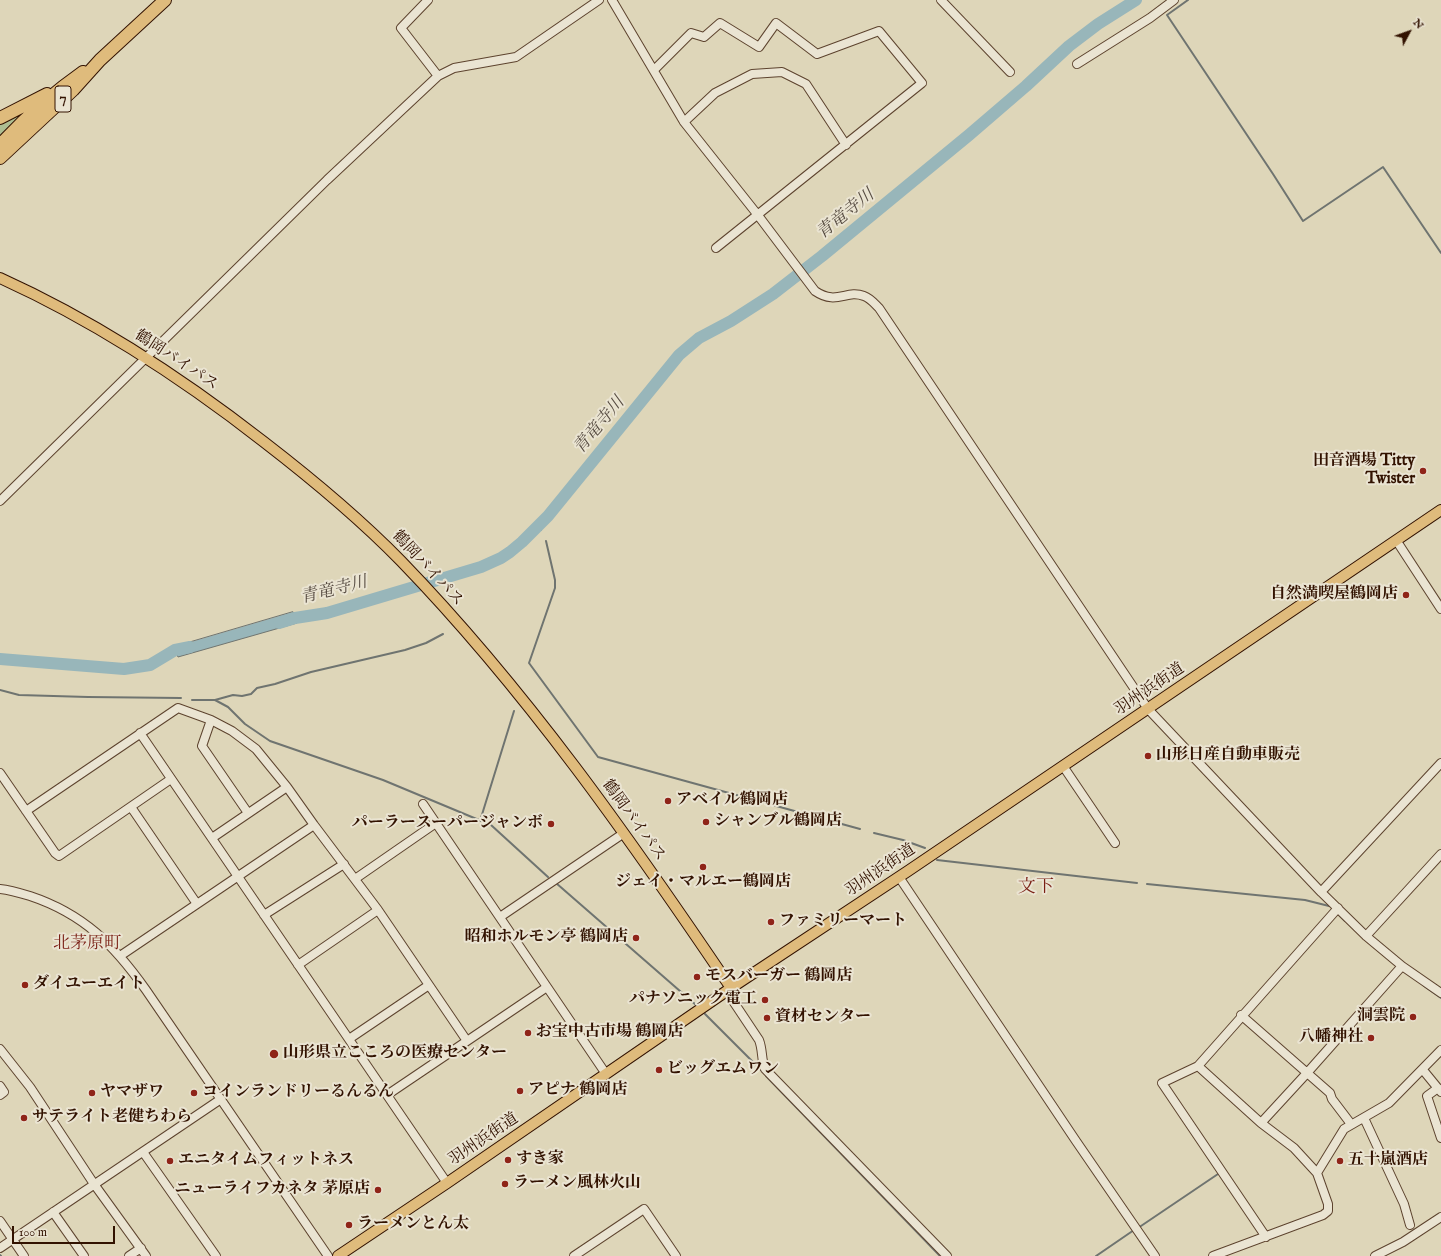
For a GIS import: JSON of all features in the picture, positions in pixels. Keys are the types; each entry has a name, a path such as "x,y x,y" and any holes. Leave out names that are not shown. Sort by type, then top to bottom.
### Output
{"highway":[{"name":"7","path":"0,158 73,90 100,60 165,0"},
{"name":"7","path":"0,145 65,84 100,60"},
{"path":"0,118 65,84"}],"main road":[{"name":"鶴岡バイパス","path":"0,278 98,329 148,358 228,414 292,463 339,502 399,559 435,598 537,719 624,833 731,988"},
{"name":"羽州浜街道","path":"338,1256 731,988 899,877 1441,510"}],"street":[{"path":"428,0 401,28 438,76"},
{"path":"0,501 148,358 327,180 438,76 454,68 516,57 599,0"},
{"path":"612,0 684,122 815,290 822,295 838,298 860,294 871,300 879,308 1148,709 1321,892 1336,910 1400,968 1441,993"},
{"path":"941,0 1010,72"},
{"path":"1077,64 1150,18 1174,0"},
{"path":"654,70 691,33 704,37 720,23 759,47 776,23 817,54 879,31 922,83 716,248"},
{"path":"684,122 716,93 752,74 782,72 806,84 846,145"},
{"path":"1396,540 1441,609"},
{"path":"26,811 178,708 211,720 232,731 256,749 288,787 314,825 378,910 467,1041"},
{"path":"211,720 202,746 248,813"},
{"path":"140,733 447,1183"},
{"path":"1321,892 1441,764"},
{"path":"1063,766 1115,843"},
{"path":"0,773 55,853 59,856 171,779"},
{"path":"212,838 288,787"},
{"path":"423,804 606,1074"},
{"path":"131,807 197,904"},
{"path":"355,879 436,823"},
{"path":"120,956 314,825"},
{"path":"500,917 624,833"},
{"path":"1366,936 1441,854"},
{"path":"264,915 344,864"},
{"path":"899,877 1155,1256"},
{"path":"0,889 43,901 74,916 97,933 120,956 146,990 328,1256"},
{"path":"298,965 378,910"},
{"path":"1266,1237 1162,1083 1198,1066 1241,1015 1336,910"},
{"path":"1262,1123 1400,968"},
{"path":"349,1039 429,985"},
{"path":"387,1095 547,987"},
{"path":"731,988 733,1001 762,1046 762,1058 765,1069 946,1256"},
{"path":"1241,1015 1330,1093 1332,1099 1351,1124"},
{"path":"0,1049 41,1103 94,1184 146,1256"},
{"path":"1317,1173 1344,1129 1389,1103 1441,1050"},
{"path":"1198,1066 1262,1123 1294,1148 1317,1173 1328,1204 1328,1211 1323,1216 1213,1256"},
{"path":"1423,1070 1439,1090 1427,1096 1441,1138"},
{"path":"0,1086 4,1092 0,1095"},
{"path":"0,1248 221,1099"},
{"path":"1364,1118 1404,1204 1410,1225"},
{"path":"142,1152 216,1256"},
{"path":"574,1256 644,1209 676,1256"},
{"path":"53,1212 84,1256"},
{"path":"1375,1256 1403,1242 1441,1217"},
{"path":"0,1221 24,1256"},
{"path":"129,1256 140,1248"}],"green space":[{"path":"47,97 0,141 0,117"}],"water":[{"path":"293,612 297,623 178,657 174,647"}],"waterway":[{"name":"青竜寺川","path":"279,623 295,618 327,613 481,567 510,552 548,516 679,355 699,338 731,321 773,294 822,256 969,135 1026,86 1069,46 1098,24 1136,0"},
{"path":"1188,0 1167,15 1303,221 1383,167 1441,253"},
{"name":"青竜寺川","path":"540,523 541,530"},
{"path":"546,541 555,580 555,588 529,663 598,757 860,829"},
{"path":"192,700 215,700 233,695 242,696 251,694 257,688 275,684 311,672 405,650 426,643 443,634"},
{"name":"青竜寺川","path":"0,659 124,669 150,665 175,650 190,647"},
{"path":"0,690 19,695 181,698"},
{"path":"215,700 228,707 245,724 270,741 383,780 491,825 548,877"},
{"path":"480,821 514,711"},
{"path":"874,833 903,840 925,848"},
{"path":"937,860 1137,883"},
{"path":"556,883 696,1005"},
{"path":"1147,884 1305,900 1329,906"},
{"path":"1337,913 1345,921"},
{"path":"1424,986 1441,998"},
{"path":"705,1014 763,1072"},
{"path":"766,1076 940,1256"},
{"path":"1138,1228 1218,1174"},
{"path":"1096,1256 1134,1230"}],"place":[{"name":"田音酒場 Titty Twister","path":"1423,471"},
{"name":"自然満喫屋鶴岡店","path":"1406,595"},
{"name":"山形日産自動車販売","path":"1148,756"},
{"name":"アベイル鶴岡店","path":"668,801"},
{"name":"シャンブル鶴岡店","path":"706,822"},
{"name":"パーラースーパージャンボ","path":"551,824"},
{"name":"ジェイ・マルエー鶴岡店","path":"703,867"},
{"name":"ファミリーマート","path":"771,922"},
{"name":"昭和ホルモン亭 鶴岡店","path":"636,938"},
{"name":"モスバーガー 鶴岡店","path":"697,977"},
{"name":"ダイユーエイト","path":"25,985"},
{"name":"パナソニック電工","path":"765,1000"},
{"name":"洞雲院","path":"1413,1017"},
{"name":"資材センター","path":"767,1018"},
{"name":"お宝中古市場 鶴岡店","path":"528,1033"},
{"name":"八幡神社","path":"1371,1038"},
{"name":"山形県立こころの医療センター","path":"274,1054"},
{"name":"ビッグエムワン","path":"659,1070"},
{"name":"アピナ 鶴岡店","path":"520,1091"},
{"name":"ヤマザワ","path":"92,1093"},
{"name":"コインランドリーるんるん","path":"194,1093"},
{"name":"サテライト老健ちわら","path":"24,1118"},
{"name":"すき家","path":"508,1160"},
{"name":"エニタイムフィットネス","path":"170,1161"},
{"name":"五十嵐酒店","path":"1340,1161"},
{"name":"ラーメン風林火山","path":"505,1184"},
{"name":"ニューライフカネタ 茅原店","path":"378,1190"},
{"name":"ラーメンとん太","path":"349,1225"}],"district":[{"name":"文下","path":"1036,888"},
{"name":"北茅原町","path":"87,945"}]}
